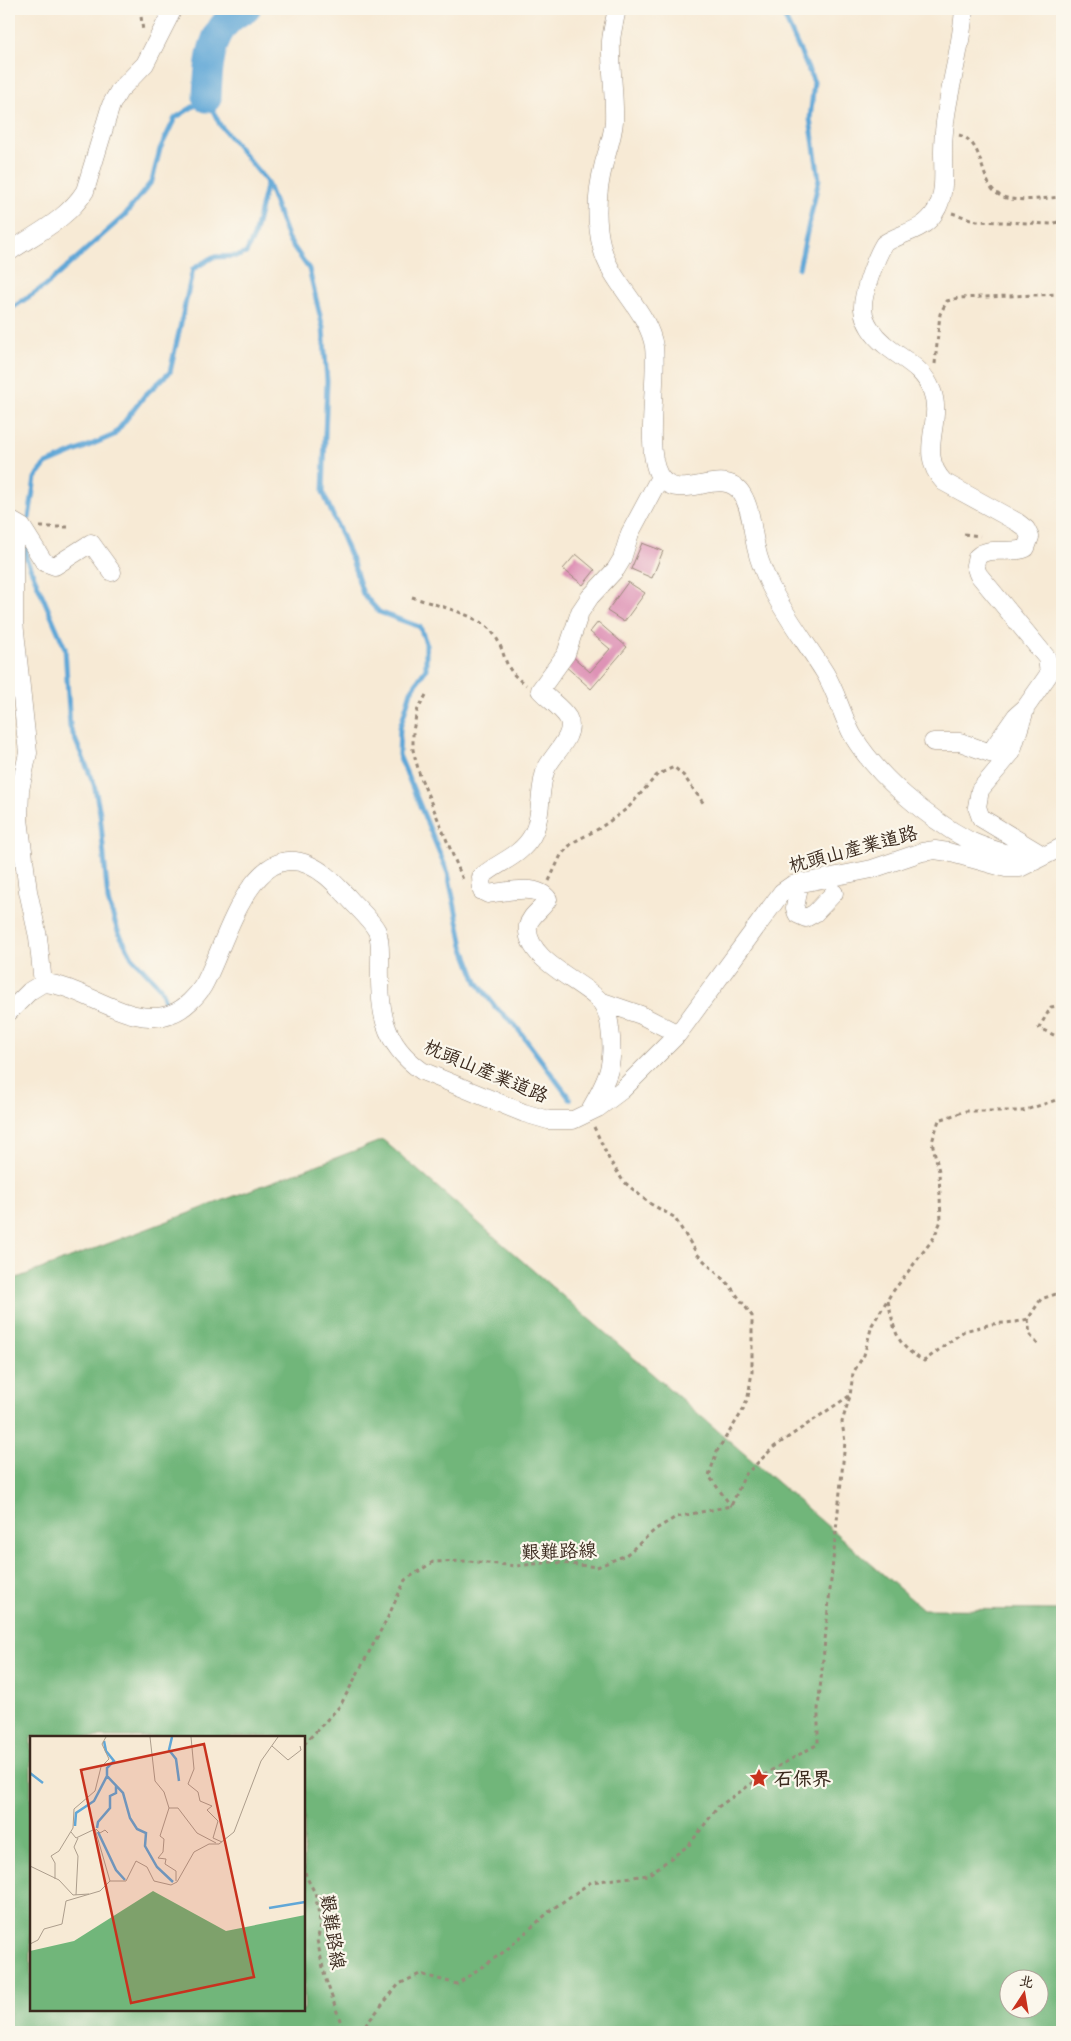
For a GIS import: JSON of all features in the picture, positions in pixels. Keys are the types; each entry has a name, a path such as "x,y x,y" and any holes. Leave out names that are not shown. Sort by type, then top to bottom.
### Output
{"street":[{"path":"9,252 61,217 78,203 85,191 111,105 119,91 145,64 173,9"},
{"path":"617,9 611,40 613,136 599,186 598,223 602,250 613,276 650,332 654,348 653,434 655,463 660,477 670,484 686,488 723,482 735,487 742,494 748,511 757,555 768,582 826,674 853,735 872,761 906,796 942,824 969,841 1039,859"},
{"path":"932,742 960,742 990,752 1016,716 1026,707 1049,674 1047,658 978,574 975,565 976,557 981,552 1019,551 1026,548 1030,537 1026,529 1017,522 944,482 936,474 932,463 930,446 934,420 933,392 927,380 915,365 884,345 873,333 865,318 862,307 868,285 884,244 926,224 942,196 944,174 943,136 948,96 963,33 964,9"},
{"path":"660,477 630,533 622,559 616,570 590,597 580,612 566,654 540,690 568,718 569,727 558,753 547,767 543,779 539,812 532,836 520,852 481,877 481,887 482,891 488,894 535,890 543,893 548,899 544,907 532,917 528,926 530,940 540,956 600,1000 641,1016 678,1034"},
{"path":"14,522 44,562 55,566 91,543 112,572"},
{"path":"9,1012 30,991 43,984 38,937 28,891 19,818 20,790 28,753 14,622 14,522"},
{"path":"1026,707 1011,753 980,790 977,808 981,818 1039,859"},
{"name":"枕頭山產業道路","path":"43,984 66,987 112,1008 139,1015 154,1018 173,1013 190,1001 203,986 230,924 252,885 265,872 280,863 291,861 305,863 329,877 376,931 380,943 380,1001 385,1023 394,1044 409,1061 422,1070 548,1120 573,1120 622,1090 678,1034 782,892 800,881 872,869 922,852 935,850 1006,868 1020,868 1062,848"},
{"path":"800,881 795,908 797,914 806,918 815,913 834,893"},
{"path":"588,1112 604,1086 614,1052 609,1018 600,1000"}],"path":[{"path":"943,136 960,135 969,139 975,148 992,189 1000,196 1010,199 1062,197"},
{"path":"938,205 957,216 977,221 1051,224 1062,221"},
{"path":"927,380 934,368 938,353 940,314 947,300 1062,294"},
{"path":"14,522 70,527"},
{"path":"412,597 484,624 497,639 504,661 511,672 524,684 540,690"},
{"path":"426,695 417,711 413,731 414,750 420,776 462,878 471,887 481,887"},
{"path":"543,893 561,854 572,843 600,828 628,808 656,775 665,770 674,767 683,775 704,804"},
{"path":"1062,1005 1051,1007 1040,1028 1062,1039"},
{"path":"360,2032 399,1984 420,1974 457,1984 505,1951 551,1910 591,1882 648,1874 689,1845 718,1807 770,1771 818,1744 818,1709 845,1442 842,1422 850,1396 853,1373 864,1355 872,1325 933,1239 941,1221 938,1171 932,1142 939,1120 966,1111 1023,1111 1062,1098"},
{"path":"588,1112 609,1159 623,1181 649,1203 674,1217 698,1255 731,1288 752,1316 752,1372 748,1397 742,1412 717,1451 709,1476 731,1506 745,1475 774,1447 850,1396"},
{"path":"1040,1347 1030,1335 1028,1319 1041,1298 1062,1292"},
{"path":"888,1300 896,1335 907,1352 924,1361 964,1332 992,1324 1028,1319"},
{"name":"艱難路線","path":"305,1743 340,1706 388,1617 405,1580 433,1562 469,1561 516,1566 552,1562 597,1567 626,1556 656,1529 676,1517 731,1506"},
{"name":"艱難路線","path":"305,1870 315,1893 321,1926 317,1940 325,1977 344,2032"}],"green space":[{"path":"383,1140 923,1609 1062,1610 1062,2032 9,2032 9,1281"}],"building":[{"path":"642,543 663,551 652,578 631,569"},
{"path":"576,554 595,570 583,585 563,569"},
{"path":"628,582 645,593 624,622 607,611"},
{"path":"598,622 627,647 591,689 563,664 571,655 590,672 610,649 590,632"}],"waterway":[{"path":"207,98 210,59 218,34 234,15 246,9"},
{"path":"781,9 814,82 810,119 819,179 799,268"},
{"path":"9,310 45,286 124,216 152,181 160,149 175,118 207,98 220,125 267,182 288,239 309,269 323,328 327,381 323,492 352,560 363,594 379,612 420,627 426,643 426,669 411,691 400,728 399,755 448,873 463,946 477,982 496,1008 515,1025 570,1099"},
{"path":"29,518 35,478 46,464 114,435 145,395 170,372 193,269 213,257 238,256 246,253 254,236 267,182"},
{"path":"27,544 26,558 65,648 70,727 94,784 100,813 108,901 118,931 132,957 160,987 167,1006"}],"place":[{"name":"石保界","path":"759,1778"}]}
